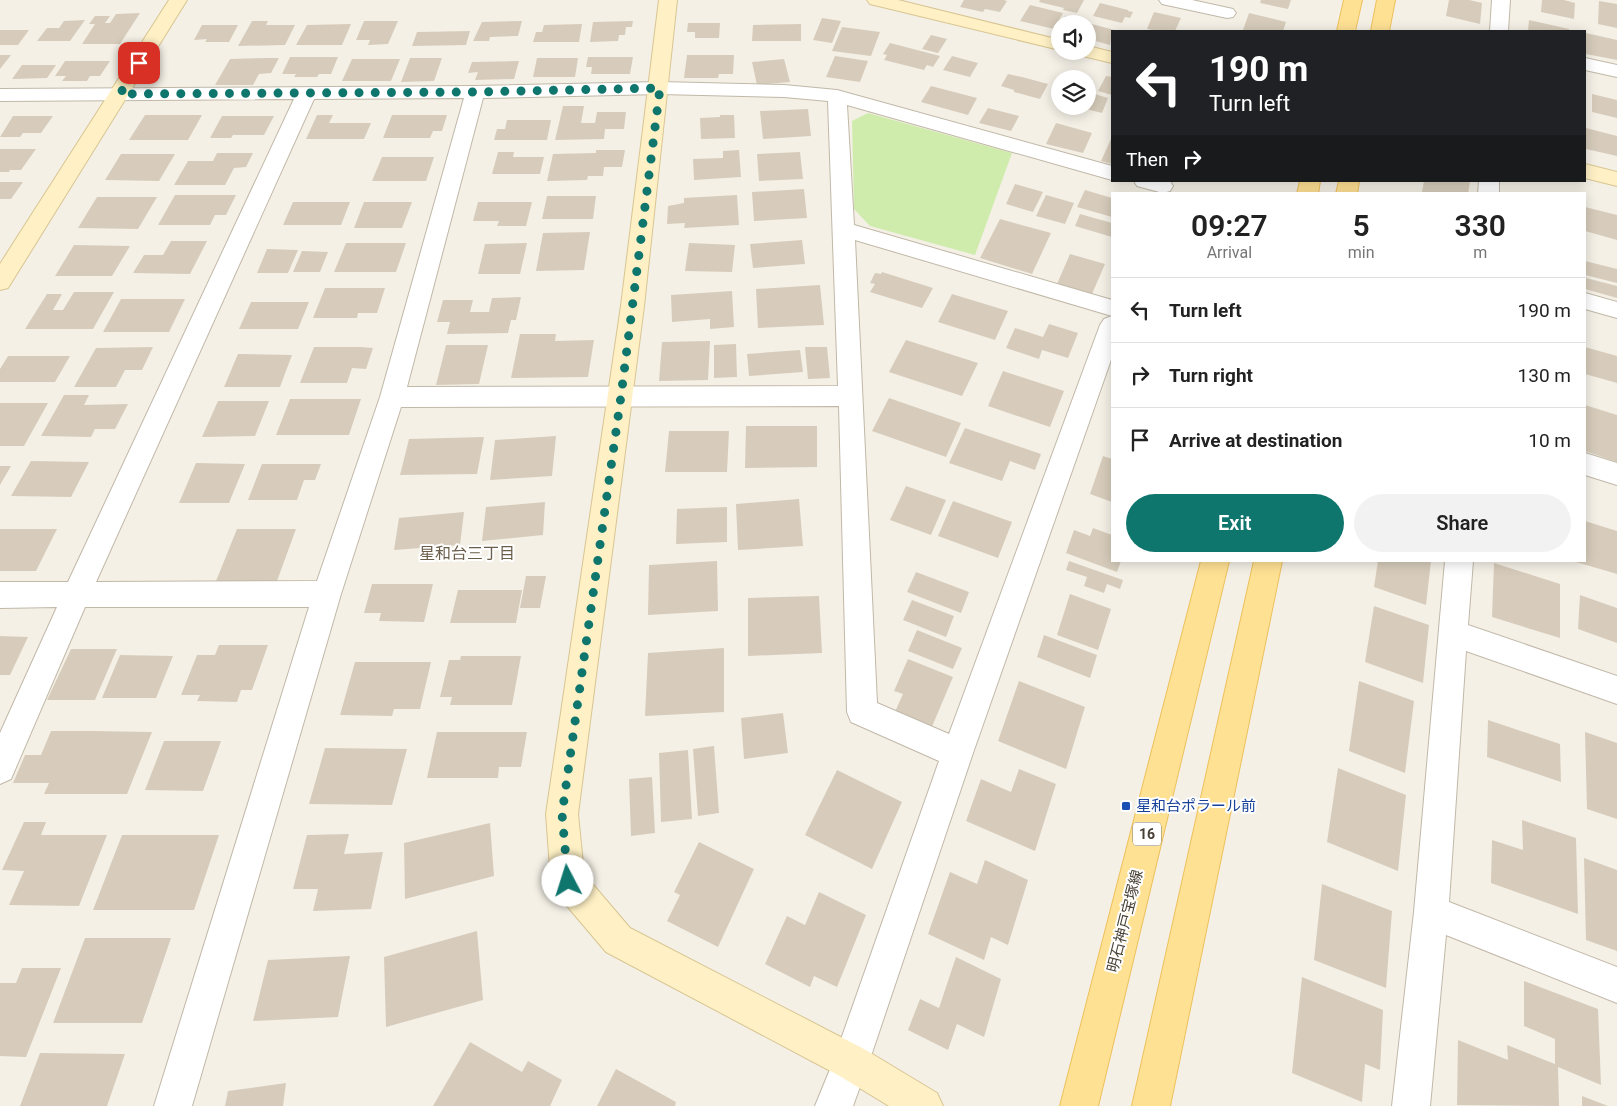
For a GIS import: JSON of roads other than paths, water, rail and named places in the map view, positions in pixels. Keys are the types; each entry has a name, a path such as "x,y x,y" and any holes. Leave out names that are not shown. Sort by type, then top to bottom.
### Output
{"main road":[{"path":"1346,30 1353,0"},
{"path":"1380,30 1386,0"},
{"name":"明石神戸宝塚線","path":"1079,1106 1215,562"},
{"path":"1151,1106 1268,562"}],"street":[{"path":"0,282 178,0"},
{"path":"668,0 660,88 621,396 562,814 568,881 618,940 851,1062 924,1106"},
{"path":"876,0 1051,43"},
{"path":"1168,0 1229,6 1221,30"},
{"path":"1499,30 1501,0"},
{"path":"1096,54 1111,58"},
{"path":"1586,64 1617,71"},
{"path":"0,95 475,92 660,88 784,91 837,96 1111,172"},
{"path":"0,768 77,594 307,92"},
{"path":"173,1106 327,594 392,397 475,92"},
{"path":"837,96 851,396 862,712 957,753"},
{"path":"1586,171 1617,179"},
{"path":"843,229 1111,308"},
{"path":"1586,301 1617,310"},
{"path":"834,1106 851,1062 957,753 1111,328"},
{"path":"392,397 851,396"},
{"path":"1586,464 1617,474"},
{"path":"1411,1106 1431,912 1459,562"},
{"path":"0,595 327,594"},
{"path":"1453,633 1617,690"},
{"path":"1431,912 1617,985"}],"place":[{"name":"星和台ポラール前","path":"1126,806"}],"district":[{"name":"星和台三丁目","path":"467,553"}]}
